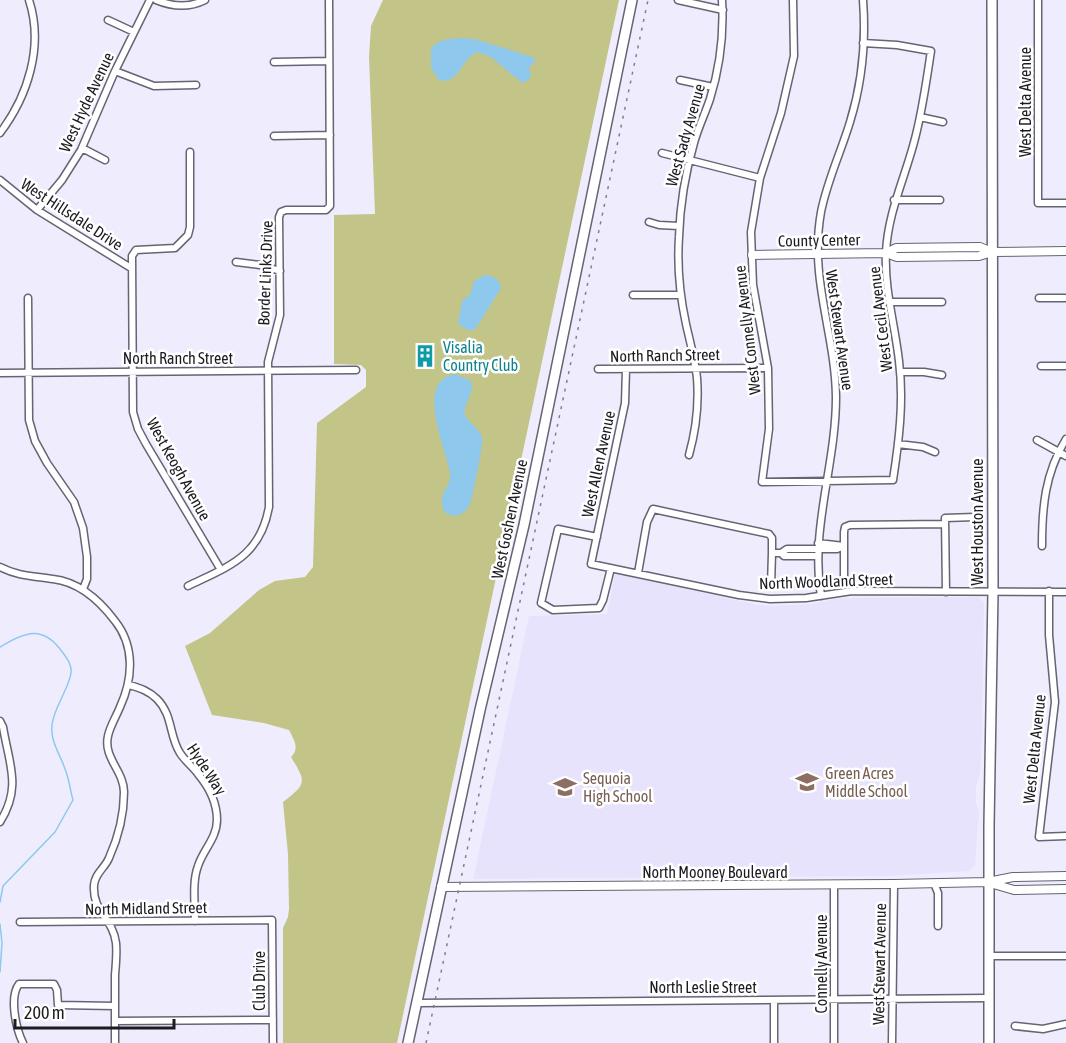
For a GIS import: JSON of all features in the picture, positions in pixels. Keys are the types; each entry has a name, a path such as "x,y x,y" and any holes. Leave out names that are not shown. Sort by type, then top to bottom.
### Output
{"main road":[{"name":"West Goshen Avenue","path":"408,1043 441,887 524,525 632,0"},
{"name":"West Houston Avenue","path":"989,1043 988,882 993,592 992,0"}],"street":[{"path":"0,133 12,117 25,91 32,63 35,40 32,9 28,0"},
{"name":"West Hyde Avenue","path":"37,210 62,180 82,148 115,71 150,0"},
{"path":"156,0 175,6 189,6 205,0"},
{"name":"Border Links Drive","path":"188,586 244,556 262,534 267,520 269,507 268,362 280,315 279,217 281,212 326,210 330,206 329,0"},
{"path":"678,0 723,10"},
{"name":"West Sady Avenue","path":"689,455 697,417 698,394 681,295 678,255 679,226 689,159 713,87 721,48 722,0"},
{"name":"West Connelly Avenue","path":"793,0 794,56 781,113 760,178 754,205 753,285 768,368 769,429 762,482 827,481"},
{"name":"West Stewart Avenue","path":"821,596 818,549 820,517 834,439 836,396 831,343 820,289 818,253 821,212 851,120 860,78 863,0"},
{"name":"West Delta Avenue","path":"1038,0 1038,203 1066,203"},
{"path":"108,20 134,32"},
{"name":"West Cecil Avenue","path":"827,481 893,480 898,444 900,372 889,302 886,253 894,200 920,117 931,51 897,45 863,43"},
{"path":"274,62 329,61"},
{"path":"115,71 154,86 196,86"},
{"path":"680,80 713,87"},
{"path":"920,117 943,122"},
{"path":"274,136 330,135"},
{"path":"82,148 105,160"},
{"path":"131,268 132,255 136,250 175,248 188,235 190,227 190,152"},
{"path":"663,153 760,178"},
{"name":"West Hillsdale Drive","path":"0,180 37,210 131,268"},
{"path":"894,200 940,200"},
{"path":"649,222 679,226"},
{"name":"County Center","path":"752,255 886,253 897,257 979,256 992,252 1066,251"},
{"path":"236,262 253,263 280,271"},
{"name":"West Keogh Avenue","path":"131,268 132,372 134,412 138,429 221,570"},
{"path":"633,296 681,295"},
{"path":"28,298 29,420 35,441 74,502 83,528 87,557 87,579 83,589"},
{"path":"1039,298 1066,298"},
{"path":"889,302 942,302"},
{"path":"1041,366 1066,366"},
{"name":"North Ranch Street","path":"598,369 768,368"},
{"name":"West Allen Avenue","path":"591,564 625,403 626,369"},
{"name":"North Ranch Street","path":"0,373 356,370"},
{"path":"900,372 942,375"},
{"path":"1042,546 1042,510 1046,486 1051,468 1066,439"},
{"path":"1037,440 1066,456"},
{"path":"898,444 922,447 935,452"},
{"path":"638,573 647,522 653,509 769,534 772,538 771,586"},
{"path":"945,592 945,518 975,517"},
{"path":"844,580 845,527 850,525 945,524"},
{"path":"597,537 558,529 541,603 553,610 599,608 611,568"},
{"path":"772,553 781,553 787,549 844,546"},
{"name":"North Woodland Street","path":"591,564 754,597 779,599 852,591 1066,592"},
{"path":"0,567 24,576 55,579 83,589 116,621 127,641 130,658 129,686 111,726 107,748 110,759 121,775 124,801 118,834 108,861 94,881 93,899 109,922 116,942 115,1043"},
{"name":"West Delta Avenue","path":"1049,591 1049,635 1055,702 1039,837 1066,836"},
{"name":"Hyde Way","path":"129,686 146,690 165,707 180,753 199,775 216,807 216,832 197,867 195,921"},
{"path":"0,721 13,781 10,803 0,822"},
{"name":"North Mooney Boulevard","path":"441,887 934,884 988,882 1013,877 1066,876"},
{"name":"North Mooney Boulevard","path":"988,882 1014,890 1066,889"},
{"name":"West Stewart Avenue","path":"892,1043 894,884"},
{"path":"934,884 938,893 938,926"},
{"name":"Connelly Avenue","path":"834,885 834,1043"},
{"name":"North Midland Street","path":"20,922 272,920"},
{"name":"Club Drive","path":"272,920 273,1043"},
{"path":"989,956 1066,956"},
{"path":"22,1043 15,1026 16,989 19,984 54,984 57,990 58,1005 115,1005"},
{"name":"North Leslie Street","path":"417,1004 989,998"},
{"path":"774,1000 774,1043"},
{"path":"115,1021 273,1020"},
{"path":"1015,1026 1043,1029 1066,1024"}],"shaded area":[{"path":"615,573 771,606 814,604 835,599 854,598 977,597 984,602 982,738 980,773 976,786 976,804 979,811 975,865 969,871 891,876 473,879 529,616 607,614"}],"green space":[{"name":"Visalia Country Club","path":"383,0 619,0 397,1043 283,1043 283,928 289,909 288,854 283,802 300,787 302,782 300,772 291,757 294,754 295,744 289,730 264,723 212,715 185,646 210,633 259,590 275,581 305,577 313,567 317,423 366,387 366,370 361,365 334,364 334,215 375,214 369,57 371,26"}],"water":[{"path":"465,38 535,58 529,68 531,77 521,82 491,57 477,52 451,79 439,80 431,68 431,48 442,41"},
{"path":"485,275 496,278 501,288 478,325 474,330 468,330 458,324 462,301 470,295 474,281"},
{"path":"455,374 471,381 472,389 464,411 467,419 480,433 482,441 469,506 463,513 454,516 445,513 442,506 450,473 439,433 434,402 436,389 443,379"}],"waterway":[{"path":"0,647 26,635 41,634 56,644 69,662 71,670 69,680 55,712 52,731 54,742 68,776 73,800 55,832 3,886 0,902"},
{"path":"0,924 2,943 0,972"}],"railway":[{"path":"426,1043 648,0"}],"place":[{"name":"Visalia Country Club","path":"425,356"},
{"name":"Green Acres Middle School","path":"807,782"},
{"name":"Sequoia High School","path":"565,787"}]}
